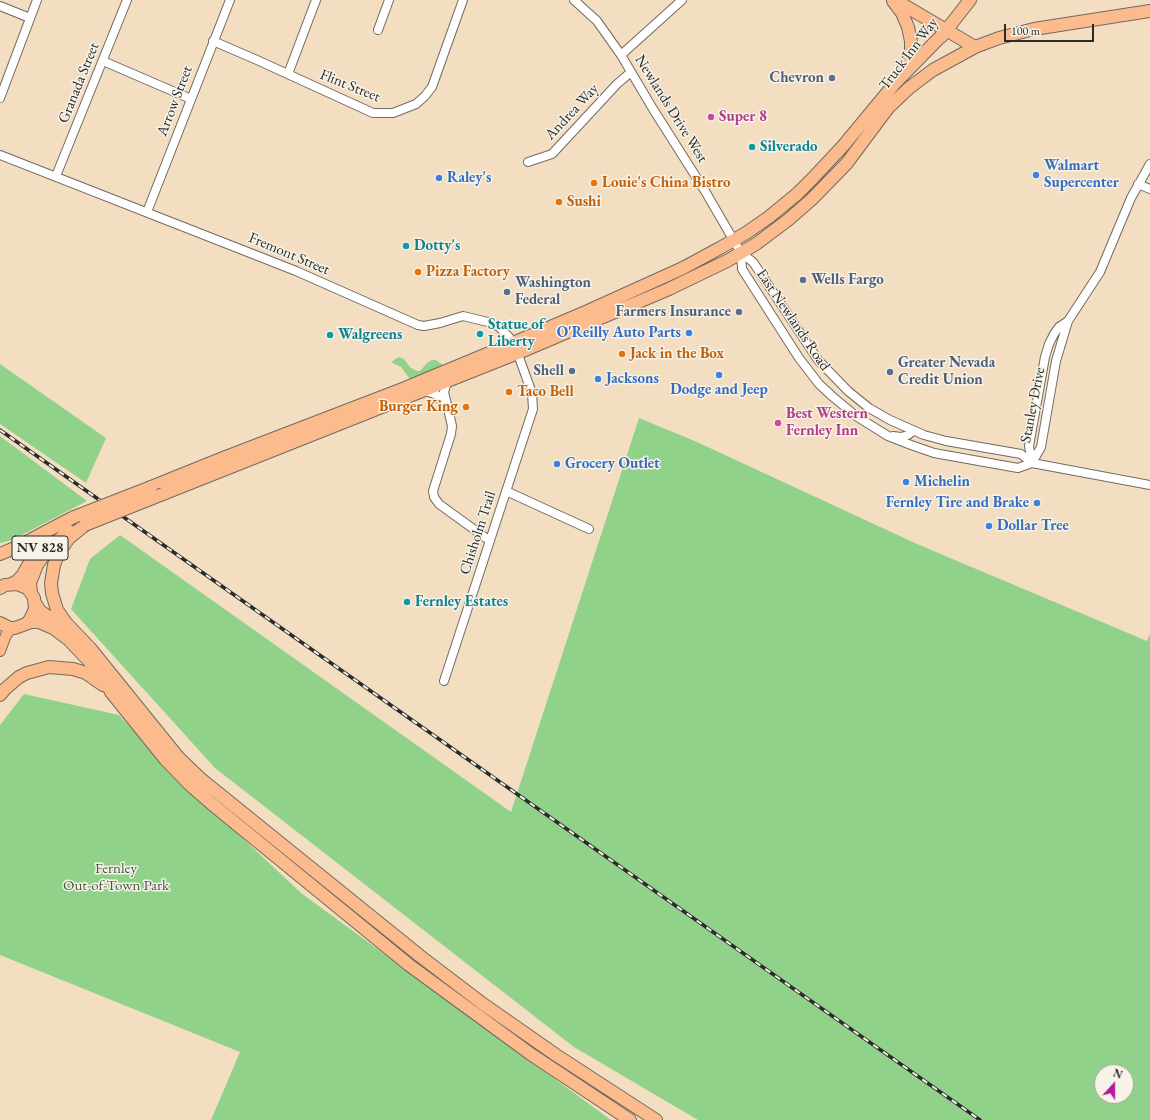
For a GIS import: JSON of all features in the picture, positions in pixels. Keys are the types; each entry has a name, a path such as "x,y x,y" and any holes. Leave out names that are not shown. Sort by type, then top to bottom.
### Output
{"highway":[{"path":"894,0 975,47"},
{"path":"894,0 908,27 911,41 911,50 907,66 896,82"},
{"name":"Truck Inn Way","path":"888,108 970,0"},
{"path":"0,554 74,517 405,388 516,348 698,277 741,253 788,220 829,183 860,146 888,108 909,88 933,70 975,47 999,38 1034,29 1150,11"},
{"path":"21,626 34,615 30,584 34,572 48,549 67,532 74,528 85,525 447,382 588,311 683,268 734,240 768,217 808,183 843,146 896,82 946,31"},
{"name":"NV 828","path":"3,587 16,582 22,576 37,552 46,541 74,517"},
{"path":"85,525 69,538 56,559 52,573 52,593 57,610 61,617 90,648 178,757 202,780 426,960 499,1015 556,1055 656,1120"},
{"path":"3,587 22,585 43,613 75,633"},
{"path":"0,623 10,628 35,622 46,625 69,640 90,661 106,682 111,692"},
{"path":"0,695 12,682 27,673 49,667 72,669 86,673 97,679 111,692 175,771 212,804 367,931 462,1005 550,1068 630,1120"},
{"path":"212,804 253,831 263,834 267,832"},
{"path":"426,960 435,976 460,996 462,1005"},
{"path":"462,1005 475,1006 486,1012 499,1015"}],"main road":[{"path":"0,651 6,635 12,629 21,626"}],"street":[{"path":"0,98 4,78 37,0"},
{"name":"Granada Street","path":"56,176 127,0"},
{"name":"Arrow Street","path":"147,212 230,0"},
{"path":"288,74 316,0"},
{"path":"378,30 389,0"},
{"name":"Flint Street","path":"213,41 373,113 393,114 416,104 432,87 463,0"},
{"name":"Newlands Drive West","path":"574,0 597,21 621,55 734,240"},
{"path":"621,55 682,0"},
{"path":"0,6 30,18"},
{"path":"103,61 191,99"},
{"name":"Andrea Way","path":"528,162 552,154 617,84 631,72"},
{"name":"Fremont Street","path":"0,155 296,271 418,325 424,326 440,323 463,316 499,327 504,331 516,348 532,393"},
{"name":"Stanley Drive","path":"1032,463 1041,447 1058,354 1068,321 1100,272 1123,216 1138,184 1150,164"},
{"path":"1138,184 1150,189"},
{"name":"East Newlands Road","path":"734,240 741,253 742,269 809,372 828,393 844,407 888,436 923,450 1018,468 1032,463"},
{"name":"East Newlands Road","path":"741,253 753,262 818,360 837,381 869,408 890,420 913,430 946,441 1021,454 1032,463 1150,485"},
{"name":"Stanley Drive","path":"1032,463 1029,446 1045,357 1054,334 1059,327 1068,321"},
{"path":"447,382 444,392 452,426 451,434 433,491 434,497 439,504 490,541"},
{"path":"426,391 433,392 437,395 447,409"},
{"name":"Chisholm Trail","path":"444,681 533,409 532,393"},
{"path":"888,436 901,437 908,435 913,430"},
{"path":"506,491 589,529"}],"green space":[{"path":"399,357 404,359 410,367 416,371 420,371 432,360 436,360 444,366 410,379 401,367 391,362"},
{"path":"0,364 106,438 86,483 0,424"},
{"path":"639,418 697,442 917,544 1147,641 1150,634 1150,1120 698,1120 574,1047 215,768 71,609 90,559 120,535 511,812"},
{"path":"0,436 87,501 12,540 0,543"},
{"name":"Fernley Out-of-Town Park","path":"24,694 119,715 171,771 301,893 611,1120 211,1120 240,1052 0,955 0,725"}],"railway":[{"path":"0,430 980,1120"}],"place":[{"name":"Chevron","path":"832,78"},
{"name":"Super 8","path":"711,117"},
{"name":"Silverado","path":"752,147"},
{"name":"Walmart Supercenter","path":"1036,175"},
{"name":"Raley's","path":"439,178"},
{"name":"Louie's China Bistro","path":"594,183"},
{"name":"Sushi","path":"559,202"},
{"name":"Dotty's","path":"406,246"},
{"name":"Pizza Factory","path":"418,272"},
{"name":"Wells Fargo","path":"803,280"},
{"name":"Washington Federal","path":"507,292"},
{"name":"Farmers Insurance","path":"739,312"},
{"name":"O'Reilly Auto Parts","path":"689,333"},
{"name":"Statue of Liberty","path":"480,334"},
{"name":"Walgreens","path":"330,335"},
{"name":"Jack in the Box","path":"622,354"},
{"name":"Shell","path":"572,371"},
{"name":"Greater Nevada Credit Union","path":"890,372"},
{"name":"Dodge and Jeep","path":"719,375"},
{"name":"Jacksons","path":"598,379"},
{"name":"Taco Bell","path":"509,392"},
{"name":"Burger King","path":"466,407"},
{"name":"Best Western Fernley Inn","path":"778,423"},
{"name":"Grocery Outlet","path":"557,464"},
{"name":"Michelin","path":"906,482"},
{"name":"Fernley Tire and Brake","path":"1037,503"},
{"name":"Dollar Tree","path":"989,526"},
{"name":"Fernley Estates","path":"407,602"}]}
